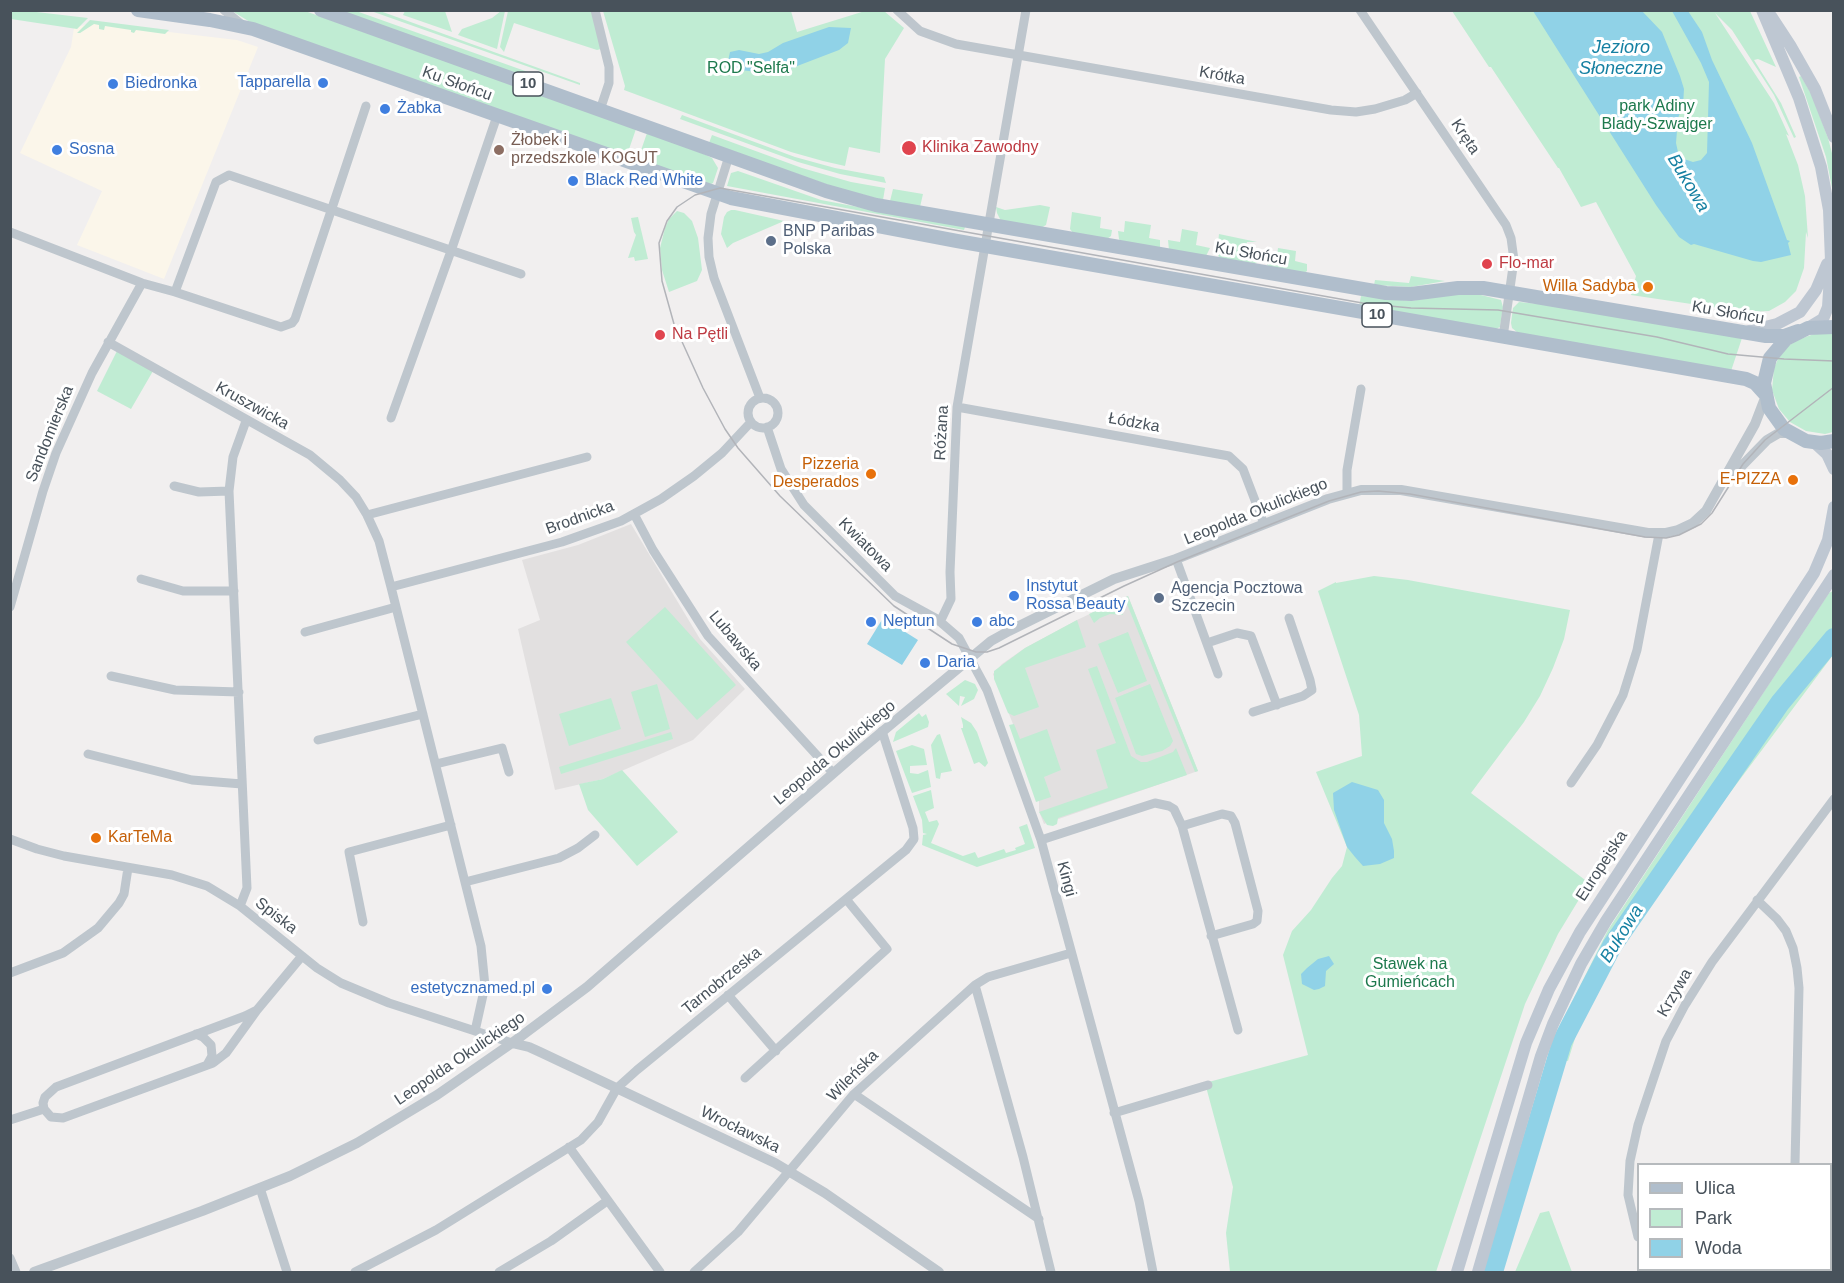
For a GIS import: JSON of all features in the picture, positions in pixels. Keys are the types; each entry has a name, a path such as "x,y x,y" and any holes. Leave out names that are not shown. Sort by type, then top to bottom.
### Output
{"main road":[{"name":"Ku Słońcu","path":"138,10 223,22 253,29 717,194 985,246 1746,379 1755,383 1765,396"},
{"name":"Ku Słońcu","path":"321,10 856,200 988,225 1386,293 1411,294 1471,287 1773,337 1803,329"},
{"path":"1764,10 1807,74 1822,104 1833,137"},
{"path":"1764,10 1788,67 1816,148 1828,203 1831,245 1828,307 1823,319 1780,344 1771,355 1765,372 1765,396"},
{"path":"1737,332 1772,326 1800,312 1820,284 1831,245"},
{"name":"10","path":"1803,329 1833,327"},
{"name":"10","path":"1765,396 1774,418 1790,433 1814,442 1833,441"},
{"path":"1814,442 1827,454 1833,469"},
{"name":"Europejska","path":"1457,1272 1526,1043 1549,989 1585,923 1814,573 1828,540 1833,507"},
{"name":"Europejska","path":"1478,1272 1541,1056 1581,964 1606,921 1833,575"}],"street":[{"name":"Ku Słońcu","path":"224,10 239,23 253,29"},
{"path":"595,10 609,67 609,83 600,110"},
{"name":"Krótka","path":"897,10 912,26 935,38 956,44 1345,112 1385,107 1417,93"},
{"path":"985,246 1026,10"},
{"name":"Kręta","path":"1360,10 1506,225 1514,253 1510,292"},
{"path":"10,231 142,283 281,327 287,326 296,319 366,106"},
{"path":"391,418 497,116"},
{"path":"729,156 709,226 710,265 760,398"},
{"path":"175,292 216,182 230,176 521,274"},
{"name":"Różana","path":"940,622 951,599 957,406 985,246"},
{"name":"Sandomierska","path":"10,607 49,472 74,411 108,342 142,283"},
{"path":"1503,337 1510,292"},
{"name":"Kruszwicka","path":"108,342 246,421 297,447 322,464 350,489 367,515 379,541 481,946 484,993 475,1032"},
{"path":"1347,492 1347,470 1361,389"},
{"name":"Leopolda Okulickiego","path":"34,1272 260,1188 357,1143 437,1095 574,997 882,731 1000,635 1121,576 1176,559 1347,492 1372,489 1401,490 1636,531 1659,534 1678,530 1693,523 1706,511 1760,415 1765,396"},
{"path":"760,398 770,400 777,409 776,420 767,427 758,427 748,417 749,407 760,398"},
{"name":"Łódzka","path":"957,406 1229,456 1243,469 1264,524"},
{"path":"240,906 247,888 229,491 233,457 246,421"},
{"name":"Brodnicka","path":"391,587 562,542 607,527 661,499 694,476 722,453 752,422"},
{"name":"Kwiatowa","path":"767,427 780,467 792,489 807,509 895,596 940,622 959,638 970,659"},
{"name":"Leopolda Okulickiego","path":"1715,495 1767,440 1779,433 1790,433"},
{"path":"367,515 587,457"},
{"path":"174,486 200,492 229,491"},
{"name":"Lubawska","path":"634,514 653,550 708,636 833,773"},
{"path":"1571,783 1597,746 1626,687 1642,628 1659,534"},
{"path":"1176,559 1218,674"},
{"path":"141,579 183,591 234,591"},
{"path":"305,632 396,607"},
{"path":"1253,712 1303,696 1312,690 1289,618"},
{"path":"1207,643 1238,633 1251,636 1278,705"},
{"name":"Kingi","path":"970,659 995,709 1041,840 1142,1213 1153,1272"},
{"path":"111,676 176,690 238,692"},
{"path":"318,741 423,714"},
{"name":"Tarnobrzeska","path":"355,1272 436,1230 569,1147 593,1128 617,1088 899,856 914,839 911,819 882,731"},
{"path":"436,764 502,748 508,772"},
{"path":"88,754 192,780 242,784"},
{"name":"Krzywa","path":"1637,1233 1628,1195 1629,1168 1638,1125 1666,1041 1684,1005 1712,962 1833,799"},
{"path":"1041,840 1155,803 1174,809 1182,826 1238,1030"},
{"path":"1182,826 1222,814 1231,816 1256,900 1259,916 1257,921 1211,936"},
{"path":"363,922 349,852 451,825"},
{"path":"465,882 559,858 578,848 595,835"},
{"name":"Spiska","path":"10,840 55,854 190,880 220,893 240,906 329,976 355,990 512,1043"},
{"path":"10,973 63,953 98,928 120,903 129,868"},
{"path":"745,1078 887,949 846,899"},
{"path":"1756,900 1777,919 1786,931 1793,948 1797,968 1799,988 1795,1163"},
{"name":"Wileńska","path":"693,1272 738,1232 854,1094 975,985 988,977 1071,953"},
{"path":"258,1010 56,1087 45,1097 44,1109 51,1117 63,1118 221,1058 302,956"},
{"path":"975,985 1039,1219 1051,1272"},
{"path":"728,995 776,1051"},
{"path":"196,1034 211,1045 212,1056 205,1066"},
{"name":"Wrocławska","path":"512,1043 529,1047 748,1149 790,1171 939,1272"},
{"path":"1114,1113 1208,1085"},
{"path":"854,1094 1039,1219"},
{"path":"10,1120 44,1109"},
{"path":"569,1147 660,1272"},
{"path":"260,1188 287,1272"},
{"path":"499,1272 551,1240 607,1201"},
{"path":"10,1258 16,1272"}],"shaded area":[{"path":"92,23 237,40 258,47 164,279 77,245 102,191 20,153 71,47 74,28"},
{"path":"631,524 700,639 745,689 693,740 603,779 555,790 518,629 540,620 522,560 578,545"},
{"path":"1128,596 1198,771 1044,824 1039,811 1039,799 1019,739 993,674 1002,664 1025,648"}],"green space":[{"path":"595,10 605,48 597,50 514,23 504,52 500,47 508,11"},
{"path":"10,11 88,18 77,29 11,19"},
{"path":"232,11 305,11 636,129 627,155 250,22"},
{"path":"342,11 356,11 528,72 526,77"},
{"path":"371,11 380,11 580,83 580,85"},
{"path":"405,11 445,11 452,32 403,15"},
{"path":"501,11 505,11 497,49 458,35 462,29 492,18"},
{"name":"ROD \"Selfa\"","path":"603,11 791,11 797,32 865,11 884,11 904,28 885,59 880,153 849,147 845,166 823,161 791,152 624,90 625,86"},
{"name":"park Adiny Blady-Szwajger","path":"1452,11 1750,11 1776,67 1758,59 1754,60 1781,103 1796,137 1794,138 1774,95 1732,30 1715,13 1774,103 1789,136 1786,134 1798,165 1805,196 1808,238 1806,232 1804,268 1796,291 1785,302 1769,311 1745,312 1631,295 1636,276 1596,202 1581,207 1559,168"},
{"path":"90,20 169,30 165,34 136,30 134,33 131,30 105,26 104,30 99,29 99,25 94,24 77,33"},
{"path":"1801,76 1812,95 1828,138 1833,157 1833,193 1826,157 1799,77"},
{"path":"682,115 795,157 835,168 884,177 886,183 840,174 798,162 680,119"},
{"path":"647,133 712,158 718,168 713,183 638,159"},
{"path":"712,135 802,168 851,182 885,188 883,200 834,187 709,143"},
{"path":"738,171 821,200 965,227 964,230 727,186 731,173"},
{"path":"893,189 923,194 920,207 890,201"},
{"path":"1040,205 1050,207 1046,225 1039,229 1001,221 996,207 1005,210"},
{"path":"731,210 784,221 733,243 727,248 721,234 724,217"},
{"path":"677,211 684,213 692,221 698,238 702,270 697,281 669,292 662,270 660,248 669,219"},
{"path":"1072,212 1101,217 1100,228 1112,230 1111,236 1107,239 1073,233 1070,229"},
{"path":"638,217 648,259 635,261 634,257 628,258 636,235 631,218"},
{"path":"1125,221 1151,225 1149,238 1160,240 1160,248 1122,244 1118,231 1124,232"},
{"path":"1182,229 1198,232 1196,245 1210,248 1206,256 1169,250 1168,240 1180,242"},
{"path":"1219,234 1257,242 1247,242 1245,252 1259,255 1258,262 1255,264 1221,261 1217,253"},
{"path":"1278,248 1296,251 1295,261 1307,264 1307,271 1304,273 1273,269 1267,265 1267,256 1277,256"},
{"path":"1411,276 1445,281 1411,287 1374,285 1375,280 1409,283"},
{"path":"1477,294 1501,300 1503,307 1500,327 1496,329 1359,307 1361,296 1411,301 1446,295"},
{"path":"1519,302 1558,306 1742,338 1731,371 1518,333 1512,328 1511,323 1513,308"},
{"path":"1817,333 1833,334 1833,432 1825,434 1806,431 1790,422 1779,409 1772,390 1774,368 1788,346"},
{"path":"117,351 153,371 131,409 97,391"},
{"name":"Stawek na Gumieńcach","path":"1374,576 1408,580 1570,610 1564,639 1540,696 1524,722 1471,793 1589,883 1558,934 1525,1004 1436,1272 1230,1272 1226,1233 1233,1187 1205,1083 1308,1055 1283,955 1292,931 1311,910 1342,866 1347,847 1316,772 1362,756 1359,715 1318,591 1336,582"},
{"path":"1833,591 1833,655 1673,869 1599,981 1584,1009 1568,1061 1549,1058 1563,1020 1608,930 1829,593"},
{"path":"1128,596 1198,771 1195,772 1127,604 1120,607 1123,615 1110,614 1094,623 1089,614"},
{"path":"665,607 736,685 697,720 626,642"},
{"path":"1077,620 1086,647 1025,668 1039,707 1014,716 1008,713 994,679 994,671 1025,648"},
{"path":"1128,632 1147,681 1118,693 1098,644"},
{"path":"1097,666 1131,756 1141,762 1147,762 1173,752 1176,748 1187,775 1058,818 1057,824 1053,826 1047,825 1039,812 1108,788 1096,750 1116,743 1088,669"},
{"path":"965,680 975,684 978,690 974,699 961,706 965,697 960,696 959,706 946,694"},
{"path":"657,684 670,729 645,737 631,692"},
{"path":"1150,684 1173,741 1162,751 1142,756 1136,754 1115,698"},
{"path":"611,698 621,729 569,746 559,714"},
{"path":"919,713 922,717 926,714 928,727 893,742 896,732"},
{"path":"961,717 971,723 977,732 988,763 985,767 979,762 974,764 961,728 963,725"},
{"path":"1014,724 1020,739 1047,729 1061,770 1044,777 1051,797 1036,802 1009,725"},
{"path":"671,732 673,739 561,774 559,767"},
{"path":"940,734 952,771 941,773 940,779 936,778 931,745"},
{"path":"912,745 924,749 927,765 910,766 910,773 918,774 928,770 931,787 912,793 896,751"},
{"path":"622,770 678,832 637,866 588,810 579,784 603,779"},
{"path":"931,790 934,808 925,812 929,822 937,820 939,824 931,843 963,856 975,852 978,858 1004,849 1006,853 1025,844 1019,827 1027,824 1035,848 977,867 922,845 923,835 927,834 923,833 922,820 913,796"},
{"path":"1549,1211 1572,1272 1515,1272 1540,1213"}],"water":[{"name":"Jezioro Słoneczne","path":"1533,11 1642,11 1662,32 1680,76 1684,89 1683,106 1678,118 1676,143 1678,152 1684,159 1693,162 1701,160 1707,153 1709,82 1672,11 1688,11 1702,32 1712,60 1752,143 1787,240 1790,241 1788,243 1791,255 1761,262 1753,261 1691,245 1679,237 1656,205"},
{"path":"829,27 851,28 848,43 839,50 792,68 766,73 732,69 728,61 730,52 739,50 759,54 768,52 783,43"},
{"path":"883,618 918,640 902,665 867,644"},
{"path":"1352,782 1378,790 1384,800 1384,823 1392,839 1394,858 1380,864 1363,866 1347,847 1334,810 1333,793"},
{"path":"1329,956 1334,964 1326,971 1325,986 1314,990 1302,984 1301,974 1318,959"}],"waterway":[{"name":"Bukowa","path":"1493,1272 1562,1042 1612,946 1780,703 1834,638"}],"tram line":[{"path":"1834,361 1728,354 1657,337 1498,310 1411,308 1368,304 720,188 695,195 677,207 667,221 659,243 662,281 674,324 703,388 738,448 780,496 894,606 952,644 976,652 987,652 999,648 1177,562 1329,501 1361,492 1410,494 1645,537 1666,538 1679,535 1701,524 1712,513 1743,464 1765,440 1834,387"}],"place":[{"name":"Tapparella","path":"323,83"},
{"name":"Biedronka","path":"113,84"},
{"name":"Żabka","path":"385,109"},
{"name":"Klinika Zawodny","path":"909,148"},
{"name":"Sosna","path":"57,150"},
{"name":"Żłobek i przedszkole KOGUT","path":"499,150"},
{"name":"Black Red White","path":"573,181"},
{"name":"BNP Paribas Polska","path":"771,241"},
{"name":"Flo-mar","path":"1487,264"},
{"name":"Willa Sadyba","path":"1648,287"},
{"name":"Na Pętli","path":"660,335"},
{"name":"Pizzeria Desperados","path":"871,474"},
{"name":"E-PIZZA","path":"1793,480"},
{"name":"Instytut Rossa Beauty","path":"1014,596"},
{"name":"Agencja Pocztowa Szczecin","path":"1159,598"},
{"name":"Neptun","path":"871,622"},
{"name":"abc","path":"977,622"},
{"name":"Daria","path":"925,663"},
{"name":"KarTeMa","path":"96,838"},
{"name":"estetycznamed.pl","path":"547,989"}]}
